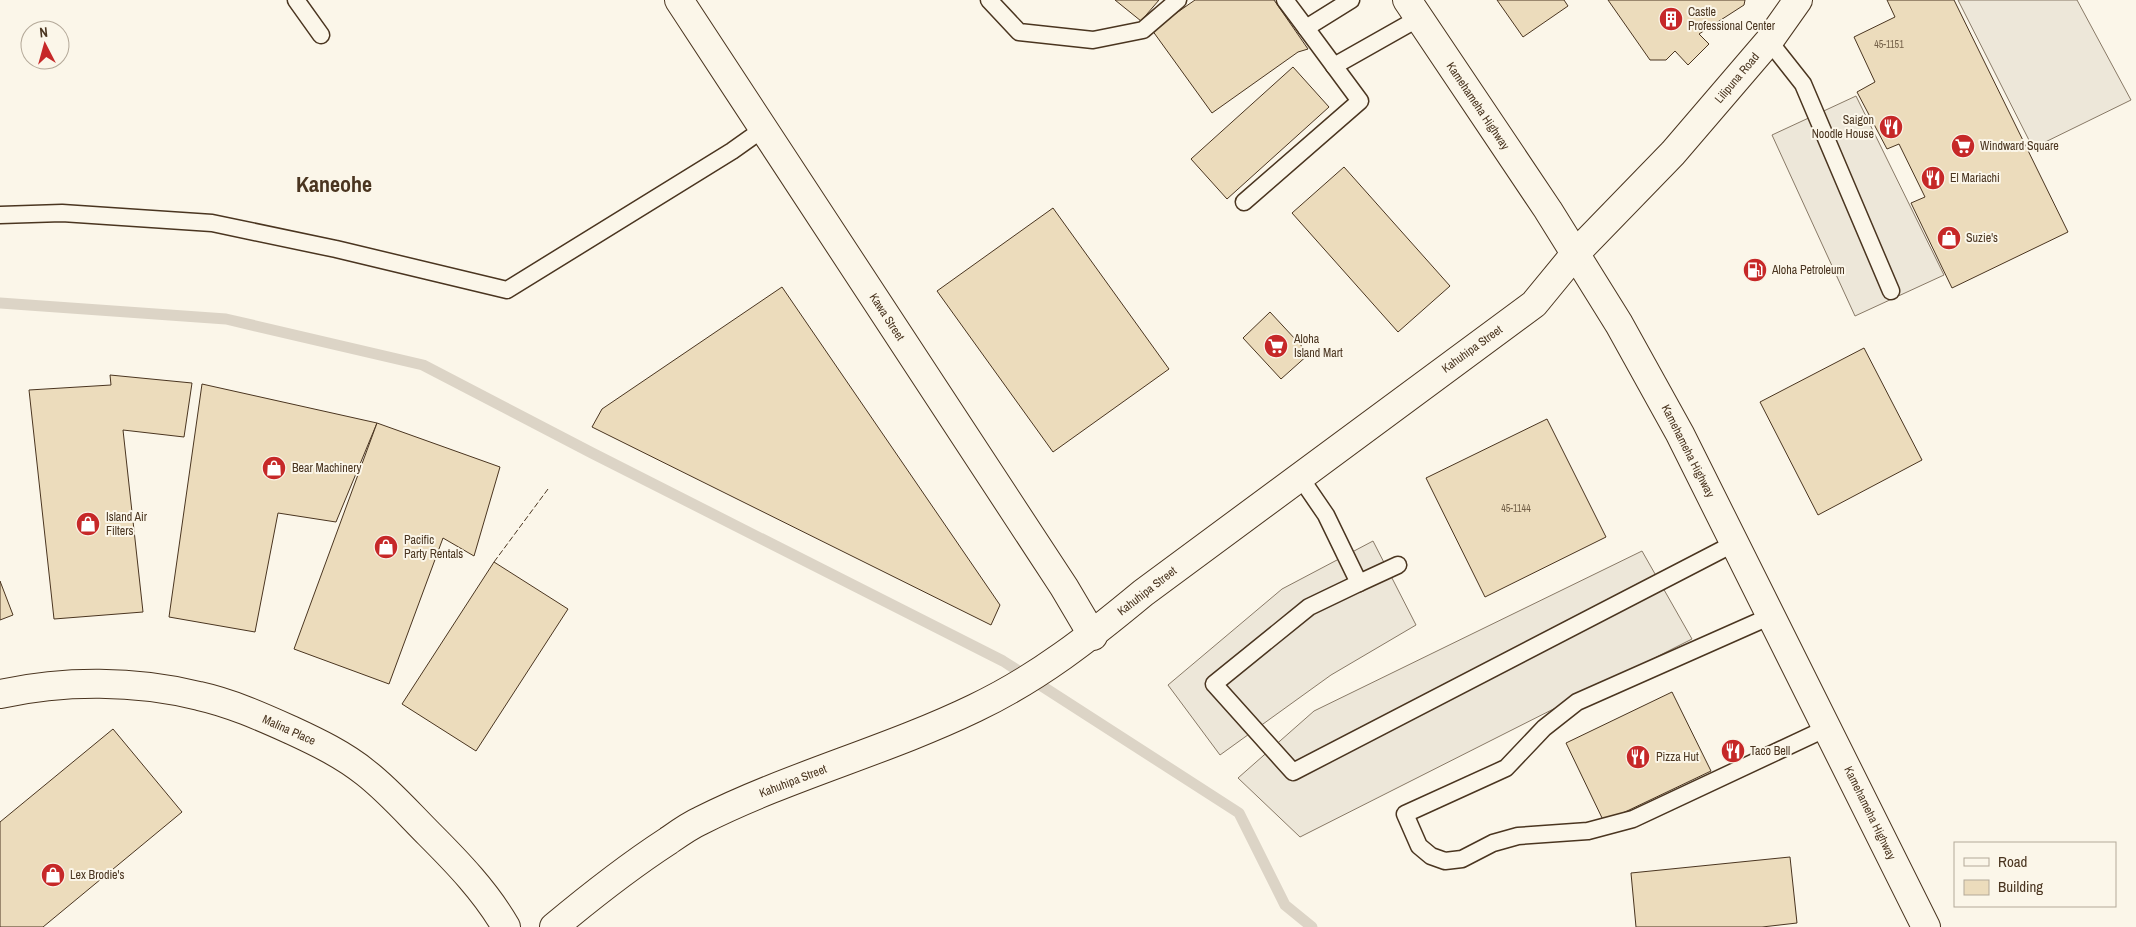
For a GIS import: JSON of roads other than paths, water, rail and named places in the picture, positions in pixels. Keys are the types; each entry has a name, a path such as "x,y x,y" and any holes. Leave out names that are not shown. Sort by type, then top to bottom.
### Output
{"street":[{"name":"Kawa Street","path":"679,0 1053,570 1093,636"},
{"name":"Lilipuna Road","path":"1673,153 1768,41 1798,0"},
{"name":"Kamehameha Highway","path":"1413,9 1576,254 1619,324 1676,425 1926,927"},
{"name":"Kahuhipa Street","path":"554,927 644,857 698,821 763,792 976,708 1048,667 1093,636 1142,593 1534,304 1576,254 1673,153"},
{"name":"Malina Place","path":"0,694 22,689 81,684 138,686 200,696 261,716 323,745 367,774 450,855 494,906 506,927"}],"lane":[{"path":"296,0 321,35"},
{"path":"989,0 1019,32 1094,40 1143,30 1178,0"},
{"path":"1244,202 1360,100 1285,0"},
{"path":"1306,28 1351,0"},
{"path":"1334,66 1413,9"},
{"path":"1768,41 1803,84 1890,291"},
{"path":"0,215 62,213 212,223 336,249 507,290 732,151 763,129"},
{"path":"1300,477 1326,515 1359,583"},
{"path":"1398,565 1309,607 1214,684 1293,772 1735,543"},
{"path":"1771,616 1577,702 1544,728 1506,768 1405,814 1419,846 1430,856 1444,861 1462,859 1493,843 1518,836 1588,831 1633,819 1827,728"}],"waterway":[{"path":"0,303 226,319 423,365 592,453 1003,661 1239,813 1285,905 1312,927"}],"place":[{"name":"Castle Professional Center","path":"1671,19"},
{"name":"Saigon Noodle House","path":"1891,127"},
{"name":"Windward Square","path":"1963,146"},
{"name":"El Mariachi","path":"1933,178"},
{"name":"Suzie's","path":"1949,238"},
{"name":"Aloha Petroleum","path":"1755,270"},
{"name":"Aloha Island Mart","path":"1276,346"},
{"name":"Bear Machinery","path":"274,468"},
{"name":"Island Air Filters","path":"88,524"},
{"name":"Pacific Party Rentals","path":"386,547"},
{"name":"Taco Bell","path":"1733,751"},
{"name":"Pizza Hut","path":"1638,757"},
{"name":"Lex Brodie's","path":"53,875"}],"district":[{"name":"Kaneohe","path":"334,184"}]}
